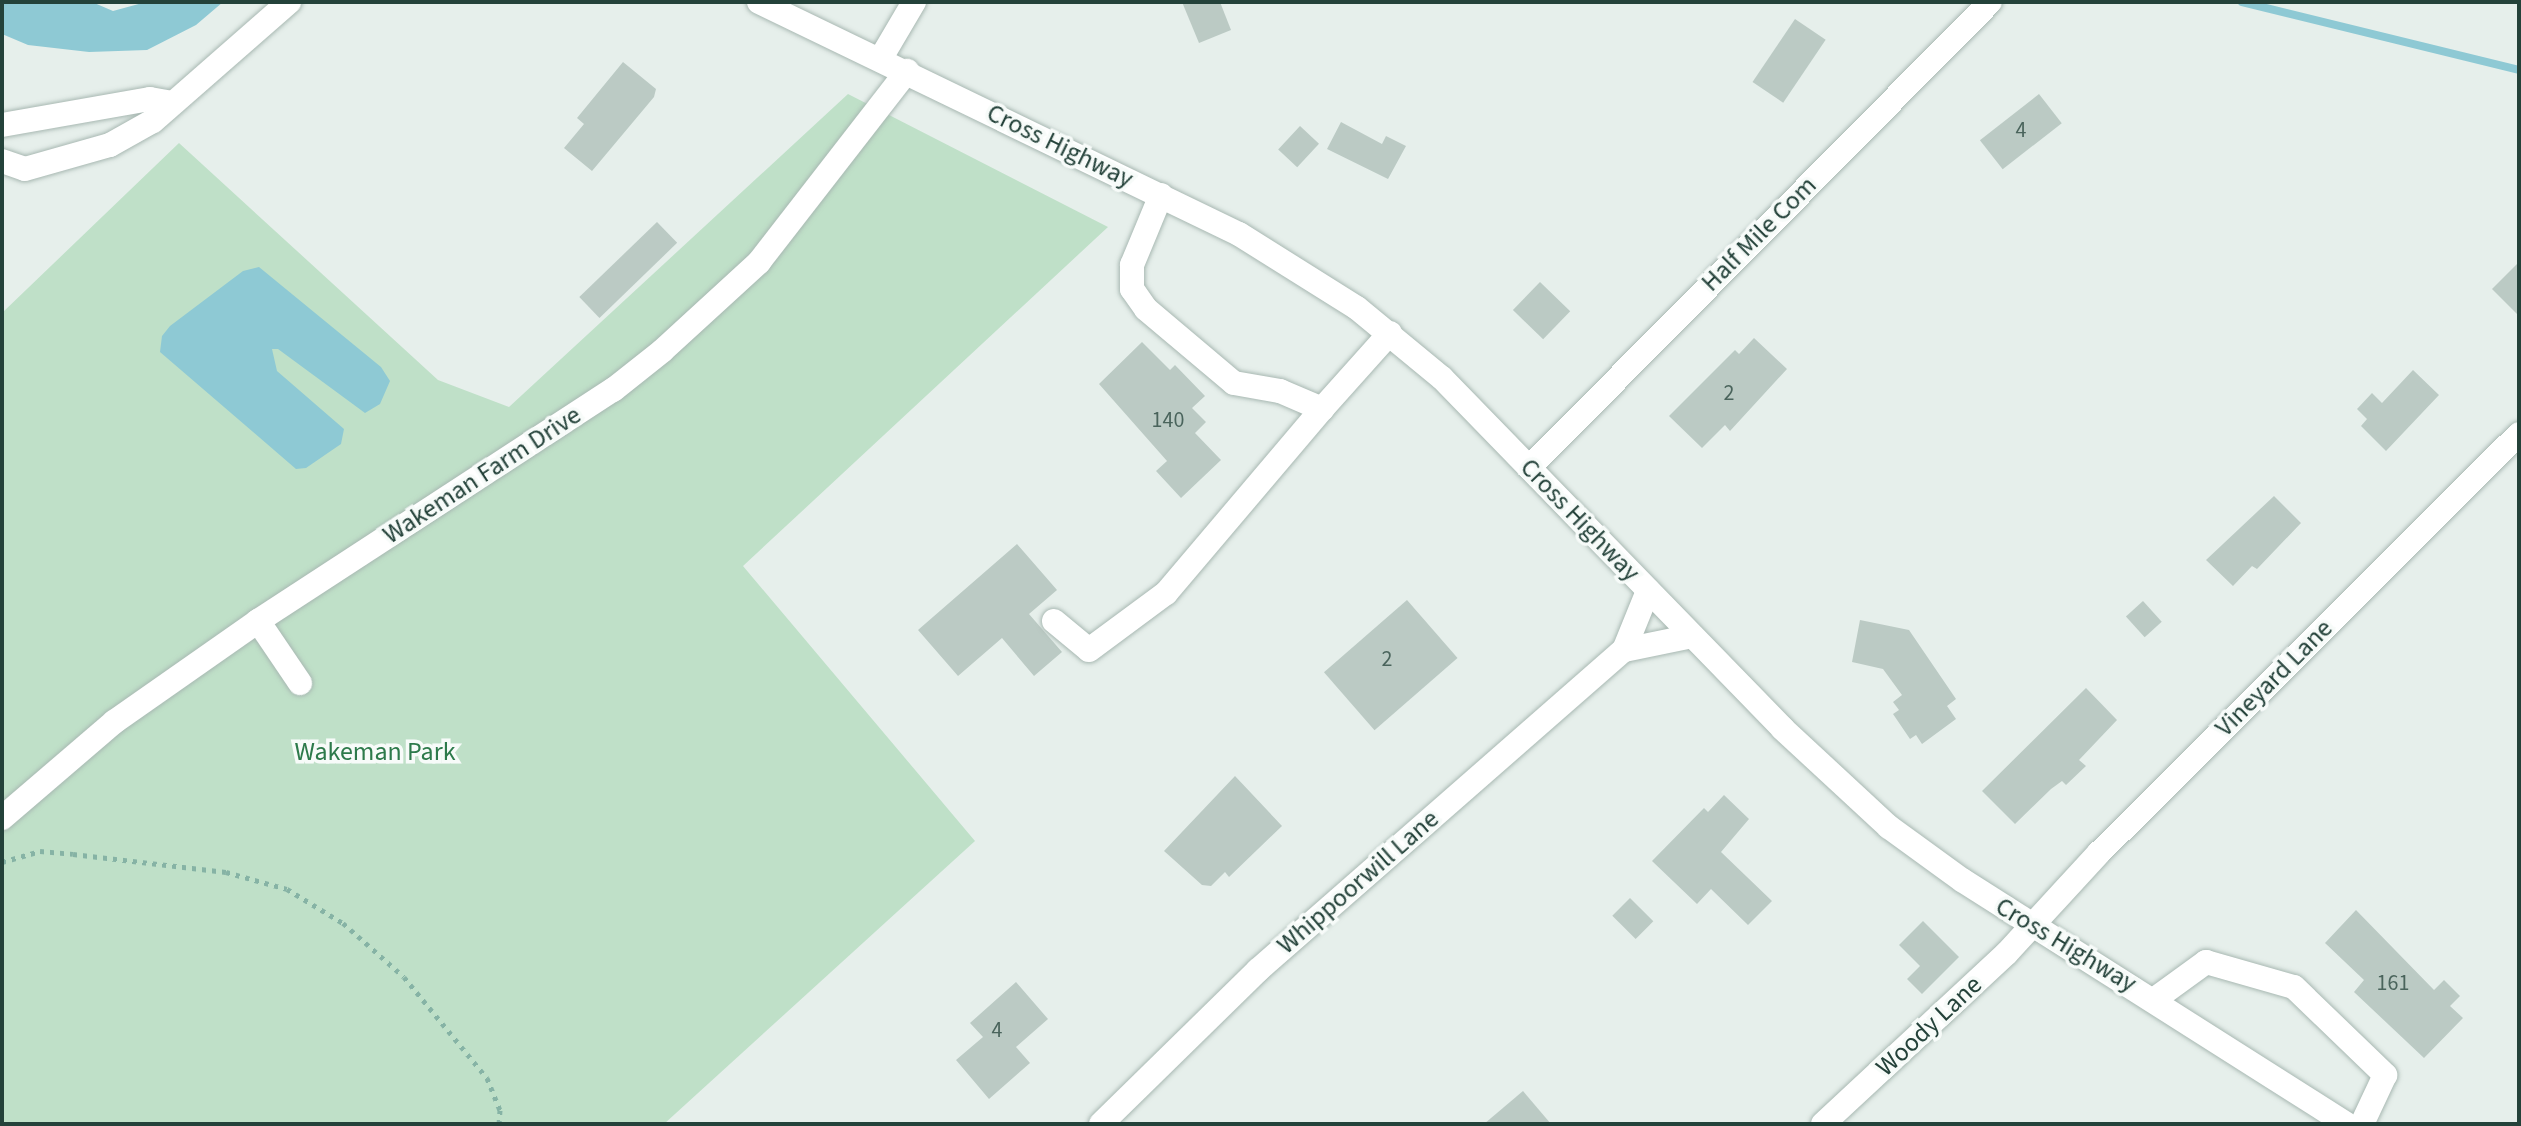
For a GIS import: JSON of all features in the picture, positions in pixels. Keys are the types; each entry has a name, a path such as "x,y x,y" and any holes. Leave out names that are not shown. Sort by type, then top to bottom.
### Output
{"street":[{"path":"2,161 25,169 110,145 173,103 289,2"},
{"name":"Cross Highway","path":"759,2 881,58 1271,251 1390,333 1529,468 1692,636 1889,827 2032,924 2155,999 2346,1124"},
{"path":"881,58 914,2"},
{"name":"Half Mile Com","path":"1529,468 1990,2"},
{"name":"Wakeman Farm Drive","path":"2,818 114,722 258,621 613,390 662,351 759,262 907,71"},
{"path":"2,125 150,99 173,103"},
{"path":"1161,195 1132,265 1132,289 1146,309 1234,383 1280,391 1322,409"},
{"path":"1054,621 1089,650 1166,593 1390,333"},
{"name":"Vineyard Lane","path":"2032,924 2519,434"},
{"name":"Whippoorwill Lane","path":"1101,1124 1258,970 1624,650 1648,591"},
{"path":"258,621 300,683"},
{"name":"Whippoorwill Lane","path":"1624,650 1692,636"},
{"name":"Woody Lane","path":"1823,1124 2032,924"},
{"path":"2155,999 2206,962 2294,987 2385,1075 2362,1124"}],"path":[{"path":"2,862 40,851 73,854 226,872 287,889 343,923 404,977 487,1078 500,1110 499,1124"}],"green space":[{"name":"Wakeman Park","path":"848,94 1108,227 743,566 975,841 664,1124 2,1124 2,313 179,143 438,380 509,407"}],"water":[{"path":"2,2 92,2 113,11 146,2 223,2 196,25 147,50 89,52 28,45 2,34"},
{"path":"259,267 381,367 390,381 380,404 365,413 278,349 272,349 277,371 344,429 341,444 306,468 296,469 160,352 162,336 170,326 243,271"}],"building":[{"path":"1182,2 1220,2 1231,30 1199,43"},
{"path":"1795,19 1826,40 1783,103 1753,82"},
{"path":"623,62 656,89 654,97 592,171 564,148 584,124 577,118"},
{"path":"2039,94 2062,123 2003,169 1980,140"},
{"path":"1341,122 1382,144 1386,136 1406,146 1388,179 1327,149"},
{"path":"1300,126 1319,144 1297,167 1278,149"},
{"path":"657,222 677,243 599,318 579,297"},
{"path":"2519,262 2519,316 2492,289"},
{"path":"1540,282 1570,311 1543,339 1513,310"},
{"path":"1754,338 1787,369 1730,431 1725,425 1702,448 1669,416 1735,350 1739,354"},
{"path":"1142,342 1170,370 1175,365 1205,396 1192,408 1206,422 1195,433 1221,460 1181,498 1156,471 1167,461 1099,384"},
{"path":"2413,370 2439,395 2386,451 2361,426 2367,419 2357,409 2372,393 2382,403"},
{"path":"2274,496 2301,523 2257,569 2252,566 2233,586 2206,560"},
{"path":"1017,544 1057,590 1029,614 1062,652 1034,676 1002,638 958,676 918,630"},
{"path":"1407,600 1458,658 1374,730 1324,672"},
{"path":"2143,601 2162,622 2145,637 2126,616"},
{"path":"1860,620 1909,630 1956,699 1947,706 1956,719 1922,744 1916,735 1910,739 1893,714 1899,710 1893,702 1902,695 1883,669 1852,662"},
{"path":"2086,688 2117,720 2079,760 2086,766 2066,785 2062,781 2051,789 2015,824 1982,791"},
{"path":"1235,776 1282,826 1229,877 1225,872 1211,886 1202,885 1164,851"},
{"path":"1724,795 1749,819 1721,852 1772,901 1748,925 1711,889 1697,904 1652,861 1704,808 1708,812"},
{"path":"1630,898 1653,921 1636,939 1612,916"},
{"path":"2356,910 2434,990 2444,980 2460,996 2450,1006 2463,1018 2424,1058 2354,992 2364,980 2325,943"},
{"path":"1923,921 1959,957 1922,994 1907,979 1920,966 1899,945"},
{"path":"1016,982 1048,1019 1016,1047 1030,1063 989,1099 956,1060 983,1037 970,1023"},
{"path":"1523,1091 1551,1124 1484,1124"}],"waterway":[{"path":"2242,2 2519,70"}]}
